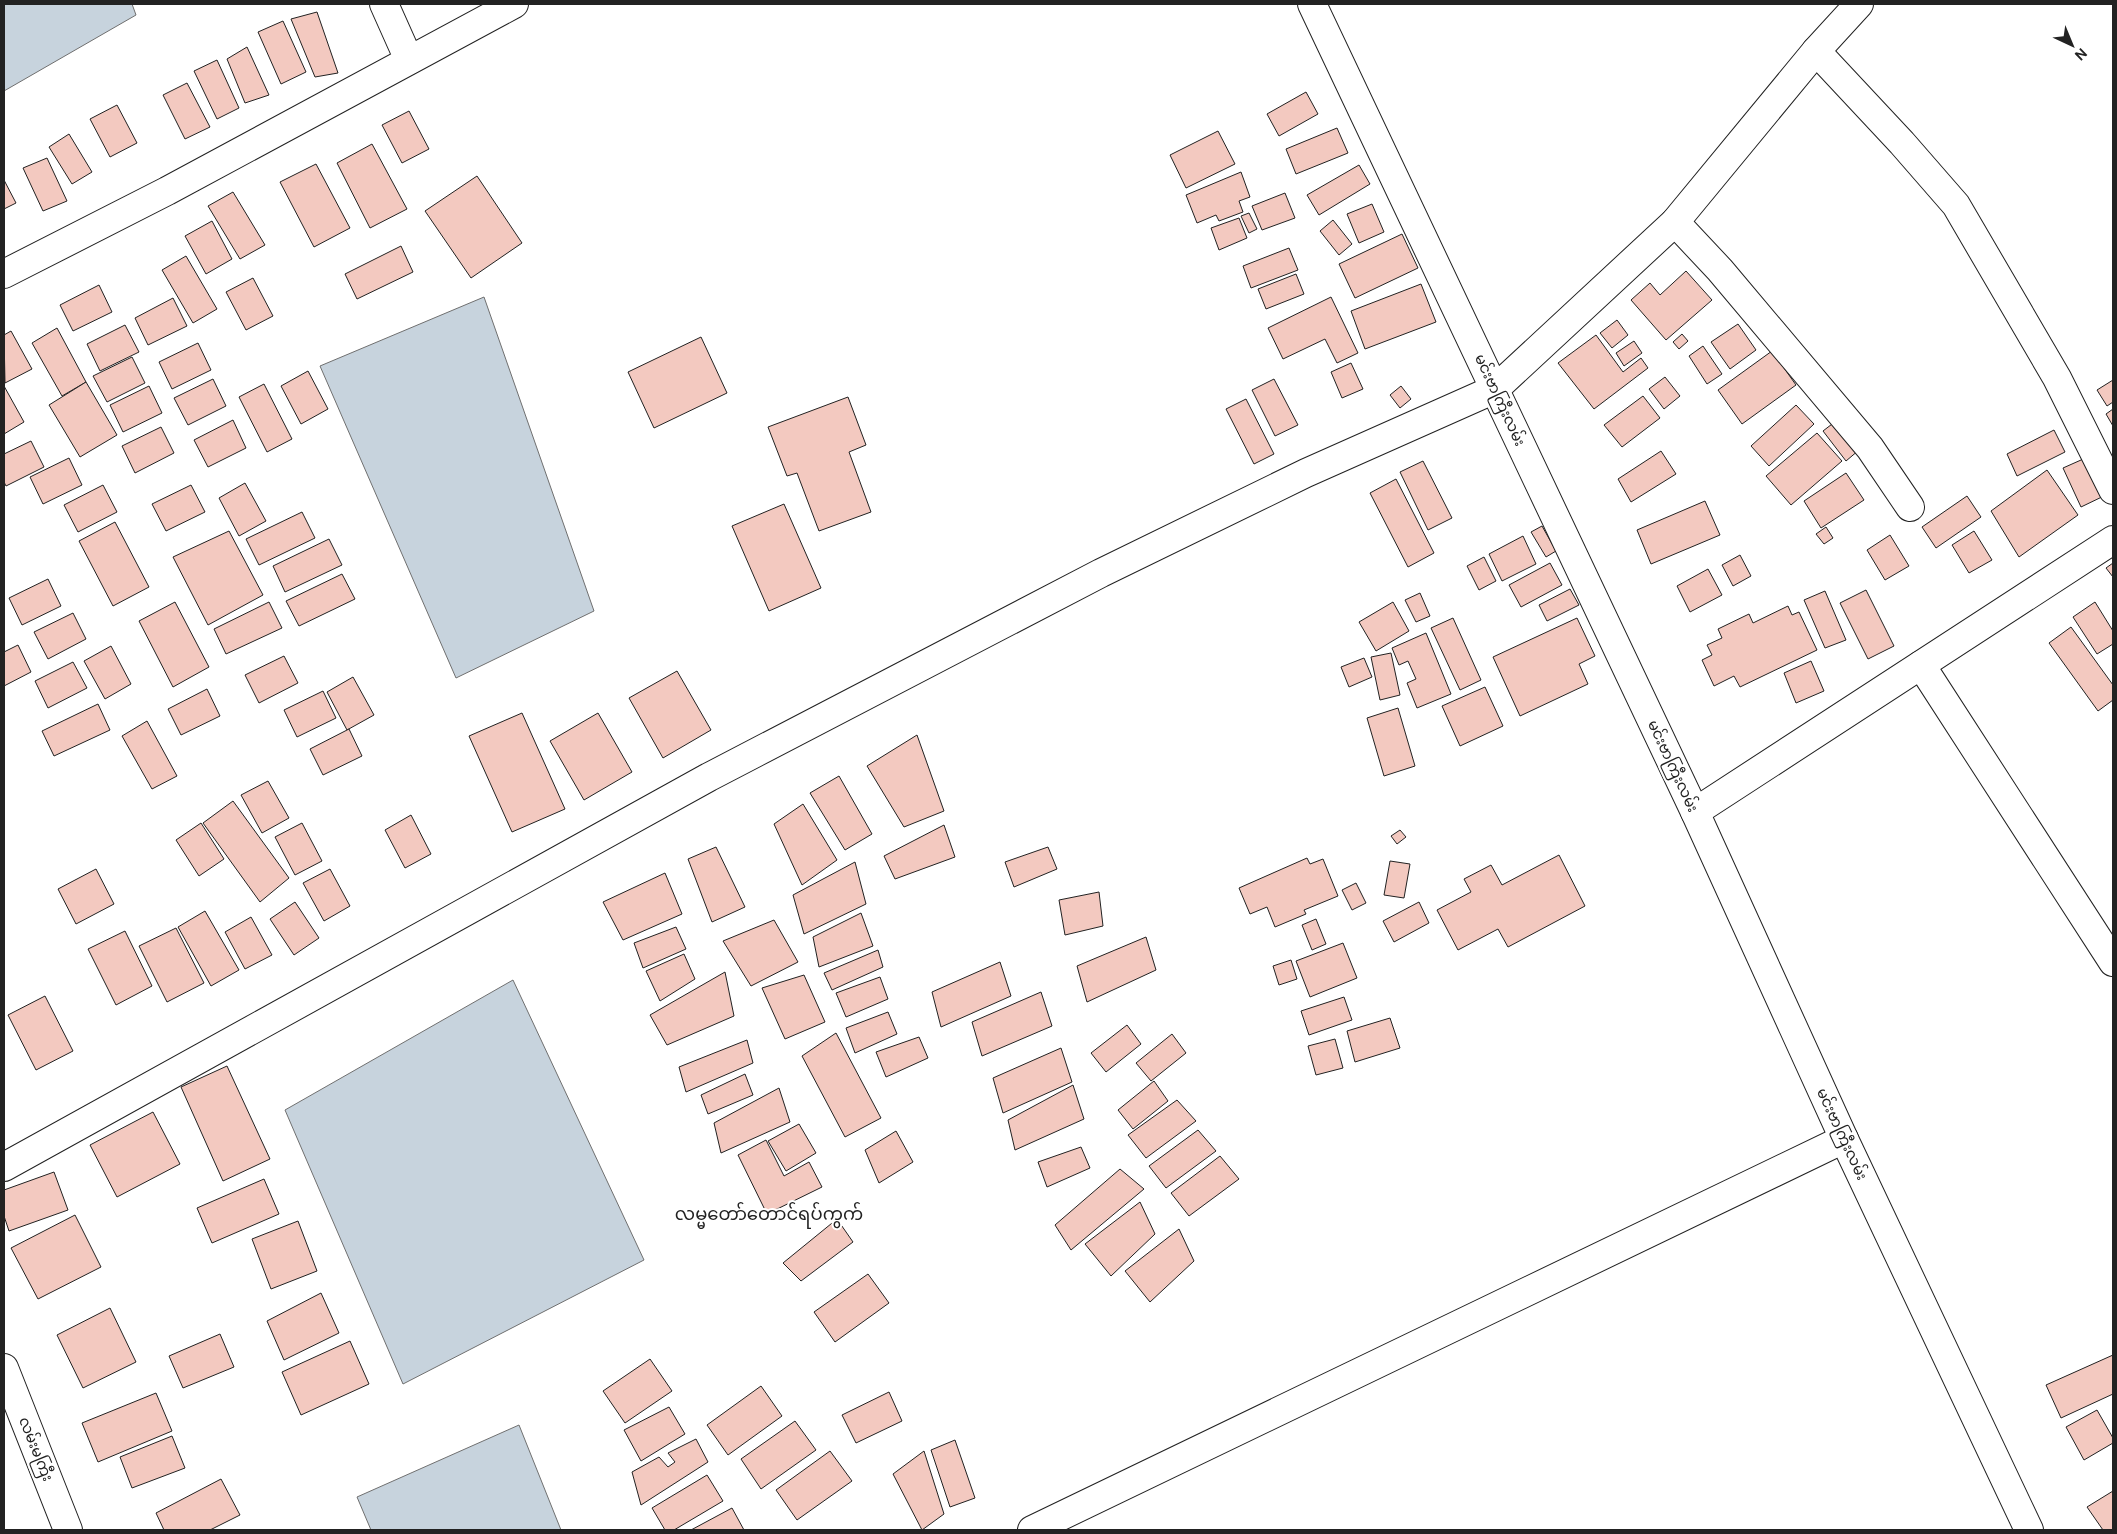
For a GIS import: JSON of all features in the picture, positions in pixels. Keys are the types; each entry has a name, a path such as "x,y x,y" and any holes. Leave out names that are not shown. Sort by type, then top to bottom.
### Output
{"street":[{"path":"384,4 409,60"},
{"path":"4,274 168,191 514,4"},
{"name":"မင်းဗာကြီးလမ်း","path":"1312,4 1695,812 1844,1139 2029,1530"},
{"path":"4,1167 762,750 1110,569 1306,473 1495,389 1675,222 1816,51 1859,4"},
{"path":"1816,51 1956,205 2057,378 2113,490"},
{"path":"1675,222 1720,270 1870,448 1910,507"},
{"path":"1695,812 2113,540"},
{"path":"1921,665 2113,962"},
{"path":"1032,1530 1844,1139"},
{"name":"လမ်းမကြီး","path":"4,1368 68,1530"}],"shaded area":[{"path":"4,4 132,4 136,15 4,91"},
{"path":"484,297 594,611 456,678 320,366"},
{"path":"513,980 644,1260 403,1384 285,1110"},
{"path":"519,1425 561,1530 371,1530 357,1497"}],"building":[{"path":"317,12 338,73 315,77 291,19"},
{"path":"283,21 306,72 281,84 258,32"},
{"path":"247,47 269,95 245,103 227,59"},
{"path":"217,60 239,108 217,119 194,71"},
{"path":"187,83 210,127 185,139 163,95"},
{"path":"1306,92 1318,114 1279,136 1267,114"},
{"path":"117,105 137,143 110,157 90,119"},
{"path":"409,111 429,149 402,163 382,125"},
{"path":"1337,128 1348,153 1296,174 1286,149"},
{"path":"1218,131 1235,164 1186,188 1170,155"},
{"path":"69,134 92,172 72,184 49,147"},
{"path":"372,144 407,209 370,228 337,163"},
{"path":"47,158 67,201 43,211 23,168"},
{"path":"316,164 350,228 314,247 280,182"},
{"path":"1359,165 1370,184 1319,215 1307,195"},
{"path":"1241,172 1250,197 1239,201 1243,212 1219,221 1216,215 1197,223 1186,195"},
{"path":"477,176 522,243 471,278 425,211"},
{"path":"4,180 16,203 4,209"},
{"path":"233,192 265,245 240,259 208,206"},
{"path":"1285,193 1295,218 1262,230 1252,206"},
{"path":"1372,204 1384,232 1359,243 1347,214"},
{"path":"1249,213 1257,229 1249,233 1241,216"},
{"path":"1239,218 1247,238 1219,250 1211,228"},
{"path":"1333,220 1352,244 1339,255 1320,231"},
{"path":"212,221 232,259 206,274 185,236"},
{"path":"1402,234 1418,268 1355,298 1339,264"},
{"path":"401,246 413,272 357,299 345,274"},
{"path":"1289,248 1298,270 1251,288 1243,266"},
{"path":"186,256 217,309 193,323 162,270"},
{"path":"1686,271 1712,300 1666,340 1631,300 1650,283 1660,295"},
{"path":"1296,274 1304,294 1266,309 1258,289"},
{"path":"253,278 273,316 246,330 226,292"},
{"path":"1421,284 1436,322 1365,349 1351,311"},
{"path":"99,285 112,312 73,331 60,305"},
{"path":"1331,297 1358,353 1337,363 1325,339 1283,359 1268,328"},
{"path":"173,298 187,326 148,345 135,318"},
{"path":"1617,320 1628,335 1612,348 1600,333"},
{"path":"1738,324 1756,350 1730,369 1711,342"},
{"path":"125,325 139,352 100,371 87,344"},
{"path":"57,328 86,382 62,396 32,343"},
{"path":"11,331 32,369 5,383 4,335"},
{"path":"1682,334 1688,341 1679,349 1673,342"},
{"path":"1596,335 1623,372 1641,358 1648,368 1594,409 1558,363"},
{"path":"701,337 727,393 654,428 628,372"},
{"path":"1634,341 1642,353 1624,366 1616,353"},
{"path":"198,343 211,370 172,389 159,362"},
{"path":"1703,346 1722,374 1707,384 1689,356"},
{"path":"1772,351 1796,385 1742,424 1718,390"},
{"path":"132,357 145,383 107,402 93,376"},
{"path":"1351,363 1363,389 1342,398 1331,372"},
{"path":"308,371 328,409 301,424 281,386"},
{"path":"1665,377 1680,396 1664,409 1649,389"},
{"path":"213,379 226,406 188,425 174,398"},
{"path":"1274,379 1298,425 1275,436 1252,390"},
{"path":"2113,380 2113,402 2107,406 2097,390"},
{"path":"86,382 117,435 80,457 49,405"},
{"path":"264,384 292,439 267,452 239,397"},
{"path":"4,386 24,422 4,434"},
{"path":"149,386 162,413 123,432 110,405"},
{"path":"1401,386 1411,399 1400,408 1390,395"},
{"path":"1643,396 1660,418 1622,447 1604,425"},
{"path":"848,397 866,445 849,452 871,512 819,531 797,473 787,476 768,427"},
{"path":"1246,399 1274,454 1254,464 1226,409"},
{"path":"1796,405 1814,424 1769,466 1751,446"},
{"path":"2113,409 2113,426 2106,414"},
{"path":"233,420 246,448 208,467 194,440"},
{"path":"1836,421 1859,450 1846,461 1823,431"},
{"path":"161,427 174,453 135,473 122,446"},
{"path":"2054,430 2065,452 2017,476 2007,454"},
{"path":"1817,433 1842,461 1791,505 1766,476"},
{"path":"31,441 44,467 6,486 4,482 4,454"},
{"path":"1661,451 1676,474 1631,502 1618,479"},
{"path":"2090,456 2108,494 2081,507 2063,468"},
{"path":"69,458 82,485 43,504 30,477"},
{"path":"1423,461 1452,518 1428,530 1400,472"},
{"path":"2047,470 2078,515 2019,557 1991,511"},
{"path":"1846,473 1864,500 1821,528 1804,501"},
{"path":"1396,479 1434,553 1408,567 1370,493"},
{"path":"245,483 266,521 239,536 219,498"},
{"path":"103,485 117,512 78,532 64,505"},
{"path":"191,485 205,512 166,531 152,504"},
{"path":"1967,496 1981,517 1936,548 1922,527"},
{"path":"1705,501 1720,535 1651,564 1637,530"},
{"path":"784,504 821,588 769,611 732,526"},
{"path":"302,512 315,538 259,565 246,539"},
{"path":"115,522 149,587 113,606 79,541"},
{"path":"1542,526 1556,551 1546,557 1531,532"},
{"path":"1826,527 1833,538 1824,544 1816,534"},
{"path":"229,531 263,595 208,625 173,557"},
{"path":"1974,531 1992,560 1969,573 1952,545"},
{"path":"1890,535 1909,566 1885,580 1867,550"},
{"path":"1523,536 1536,564 1502,581 1489,554"},
{"path":"329,539 342,565 285,592 273,566"},
{"path":"1740,555 1751,576 1733,586 1722,565"},
{"path":"1484,557 1496,581 1479,590 1467,566"},
{"path":"1550,563 1562,585 1521,607 1509,585"},
{"path":"2113,563 2113,577 2106,568"},
{"path":"1708,569 1722,595 1690,612 1677,586"},
{"path":"342,574 355,599 299,626 286,601"},
{"path":"48,579 61,606 22,625 9,598"},
{"path":"1570,589 1579,605 1547,621 1539,605"},
{"path":"1866,590 1894,646 1868,659 1840,603"},
{"path":"1825,591 1846,640 1825,648 1804,600"},
{"path":"1420,593 1430,616 1416,622 1405,600"},
{"path":"175,602 209,667 173,687 139,621"},
{"path":"269,602 282,628 226,654 214,629"},
{"path":"1393,602 1409,631 1376,651 1359,622"},
{"path":"2095,602 2113,631 2113,644 2097,654 2073,617"},
{"path":"1788,606 1792,615 1799,612 1817,650 1740,687 1734,676 1714,686 1702,660 1712,655 1707,645 1722,638 1718,629 1749,614 1753,623"},
{"path":"73,613 86,639 48,659 34,632"},
{"path":"1453,618 1481,680 1460,690 1431,628"},
{"path":"1577,618 1595,656 1579,664 1588,684 1520,716 1493,657"},
{"path":"2071,627 2113,685 2113,700 2098,711 2049,643"},
{"path":"1426,633 1451,694 1417,708 1407,683 1416,679 1408,661 1399,665 1392,648"},
{"path":"18,645 31,672 4,686 4,652"},
{"path":"111,646 131,684 105,699 84,661"},
{"path":"1391,653 1400,695 1380,700 1371,657"},
{"path":"284,656 298,683 259,703 245,675"},
{"path":"1364,658 1372,677 1349,687 1341,667"},
{"path":"1811,661 1824,691 1796,703 1784,673"},
{"path":"73,662 87,688 48,708 35,681"},
{"path":"677,671 711,730 663,758 629,698"},
{"path":"353,677 374,715 347,730 327,692"},
{"path":"1485,687 1503,726 1460,746 1442,706"},
{"path":"207,689 220,716 181,735 168,709"},
{"path":"323,691 336,718 297,737 284,710"},
{"path":"98,704 110,730 54,756 42,731"},
{"path":"1398,708 1415,766 1384,776 1367,718"},
{"path":"522,713 565,809 512,832 469,736"},
{"path":"598,713 632,772 584,800 550,741"},
{"path":"147,721 177,776 152,789 122,736"},
{"path":"349,729 362,756 323,775 310,749"},
{"path":"917,735 944,811 904,827 867,766"},
{"path":"839,776 872,834 845,850 810,793"},
{"path":"268,781 289,818 262,833 241,795"},
{"path":"233,801 289,878 260,902 203,823"},
{"path":"803,804 837,860 802,885 774,824"},
{"path":"411,815 431,854 405,868 385,830"},
{"path":"201,823 224,859 199,876 176,840"},
{"path":"302,823 322,861 295,875 275,837"},
{"path":"944,825 955,857 895,879 884,856"},
{"path":"1400,830 1406,837 1397,844 1391,836"},
{"path":"716,847 745,907 712,922 688,859"},
{"path":"1048,847 1057,869 1014,887 1005,862"},
{"path":"1559,855 1585,906 1508,947 1498,929 1458,950 1437,910 1471,892 1464,879 1491,865 1502,885"},
{"path":"1307,858 1310,864 1323,859 1338,896 1304,910 1306,914 1275,927 1267,907 1250,914 1239,888"},
{"path":"1390,861 1410,864 1404,898 1384,895"},
{"path":"855,862 866,904 804,934 793,895"},
{"path":"96,869 114,904 76,924 58,889"},
{"path":"330,869 350,906 324,921 303,883"},
{"path":"665,873 682,914 623,940 603,902"},
{"path":"1356,883 1366,903 1352,910 1342,890"},
{"path":"1099,892 1103,926 1065,935 1059,900"},
{"path":"295,902 319,938 294,955 270,919"},
{"path":"1419,902 1429,923 1394,942 1383,921"},
{"path":"205,911 239,970 211,986 178,927"},
{"path":"861,913 873,946 819,967 813,937"},
{"path":"251,917 272,955 245,969 225,932"},
{"path":"1316,919 1326,944 1312,950 1302,925"},
{"path":"774,920 798,962 751,986 723,941"},
{"path":"676,927 686,949 643,968 634,943"},
{"path":"176,928 204,983 167,1002 139,946"},
{"path":"125,931 152,986 116,1005 88,949"},
{"path":"1146,937 1156,970 1087,1002 1077,966"},
{"path":"1343,943 1357,978 1310,997 1296,961"},
{"path":"878,950 883,967 832,990 824,973"},
{"path":"684,954 695,979 660,1001 646,971"},
{"path":"1291,960 1297,979 1279,985 1273,966"},
{"path":"1000,962 1011,996 941,1027 932,992"},
{"path":"725,972 734,1016 667,1045 650,1015"},
{"path":"804,975 825,1022 785,1039 762,988"},
{"path":"880,977 888,999 846,1017 836,993"},
{"path":"1041,992 1052,1026 982,1056 972,1022"},
{"path":"45,996 73,1051 36,1070 8,1015"},
{"path":"1344,997 1352,1020 1309,1035 1301,1011"},
{"path":"888,1012 897,1034 855,1053 846,1028"},
{"path":"1390,1018 1400,1048 1355,1062 1347,1031"},
{"path":"1127,1025 1141,1044 1106,1072 1091,1053"},
{"path":"836,1033 881,1118 845,1137 802,1056"},
{"path":"1172,1034 1186,1053 1151,1081 1136,1063"},
{"path":"919,1037 928,1058 886,1077 876,1052"},
{"path":"1335,1039 1343,1068 1316,1075 1308,1046"},
{"path":"747,1040 753,1063 686,1092 679,1067"},
{"path":"1061,1048 1072,1082 1003,1113 993,1078"},
{"path":"227,1066 270,1159 223,1181 181,1087"},
{"path":"745,1074 753,1095 708,1114 701,1095"},
{"path":"1154,1081 1168,1101 1133,1129 1118,1110"},
{"path":"1073,1085 1084,1119 1015,1150 1008,1120"},
{"path":"779,1088 790,1122 721,1153 714,1123"},
{"path":"1177,1100 1196,1121 1146,1158 1128,1135"},
{"path":"153,1112 180,1164 117,1197 90,1145"},
{"path":"799,1124 816,1153 786,1171 768,1141"},
{"path":"1198,1130 1216,1151 1166,1188 1149,1166"},
{"path":"896,1131 913,1162 879,1183 865,1150"},
{"path":"766,1140 784,1176 809,1162 822,1187 767,1214 738,1155"},
{"path":"1081,1147 1090,1168 1047,1187 1038,1162"},
{"path":"1220,1156 1239,1179 1189,1216 1171,1193"},
{"path":"1120,1169 1144,1189 1071,1250 1055,1225"},
{"path":"54,1172 68,1210 9,1231 4,1216 4,1190"},
{"path":"264,1179 279,1214 212,1243 197,1208"},
{"path":"1140,1202 1155,1234 1111,1276 1085,1244"},
{"path":"75,1215 101,1267 38,1299 11,1248"},
{"path":"837,1219 853,1242 801,1281 783,1263"},
{"path":"298,1221 317,1271 271,1289 252,1239"},
{"path":"1179,1229 1194,1261 1150,1302 1125,1271"},
{"path":"868,1274 889,1303 835,1342 814,1312"},
{"path":"321,1293 339,1333 284,1360 267,1321"},
{"path":"110,1308 136,1362 83,1388 57,1335"},
{"path":"220,1334 234,1367 183,1388 169,1356"},
{"path":"350,1341 369,1384 301,1415 282,1372"},
{"path":"2113,1355 2113,1394 2061,1418 2046,1385"},
{"path":"650,1359 672,1391 625,1423 603,1391"},
{"path":"761,1386 782,1416 728,1455 707,1425"},
{"path":"889,1392 902,1421 856,1443 842,1415"},
{"path":"156,1393 172,1431 98,1462 82,1423"},
{"path":"669,1407 685,1434 641,1461 624,1430"},
{"path":"2097,1410 2113,1438 2113,1443 2084,1460 2066,1427"},
{"path":"795,1421 816,1450 761,1489 741,1459"},
{"path":"172,1436 185,1468 132,1488 120,1457"},
{"path":"696,1439 708,1462 641,1505 632,1472 659,1457 668,1467 675,1462 668,1453"},
{"path":"955,1440 975,1498 950,1507 931,1450"},
{"path":"830,1451 852,1481 797,1520 776,1490"},
{"path":"924,1451 944,1514 922,1530 893,1474"},
{"path":"707,1475 723,1501 674,1530 665,1530 652,1508"},
{"path":"221,1479 240,1515 210,1530 164,1530 156,1513"},
{"path":"2113,1491 2113,1530 2103,1530 2087,1507"},
{"path":"732,1508 744,1530 691,1530"}],"district":[{"name":"လမ္မတော်တောင်ရပ်ကွက်","path":"769,1214"}]}
